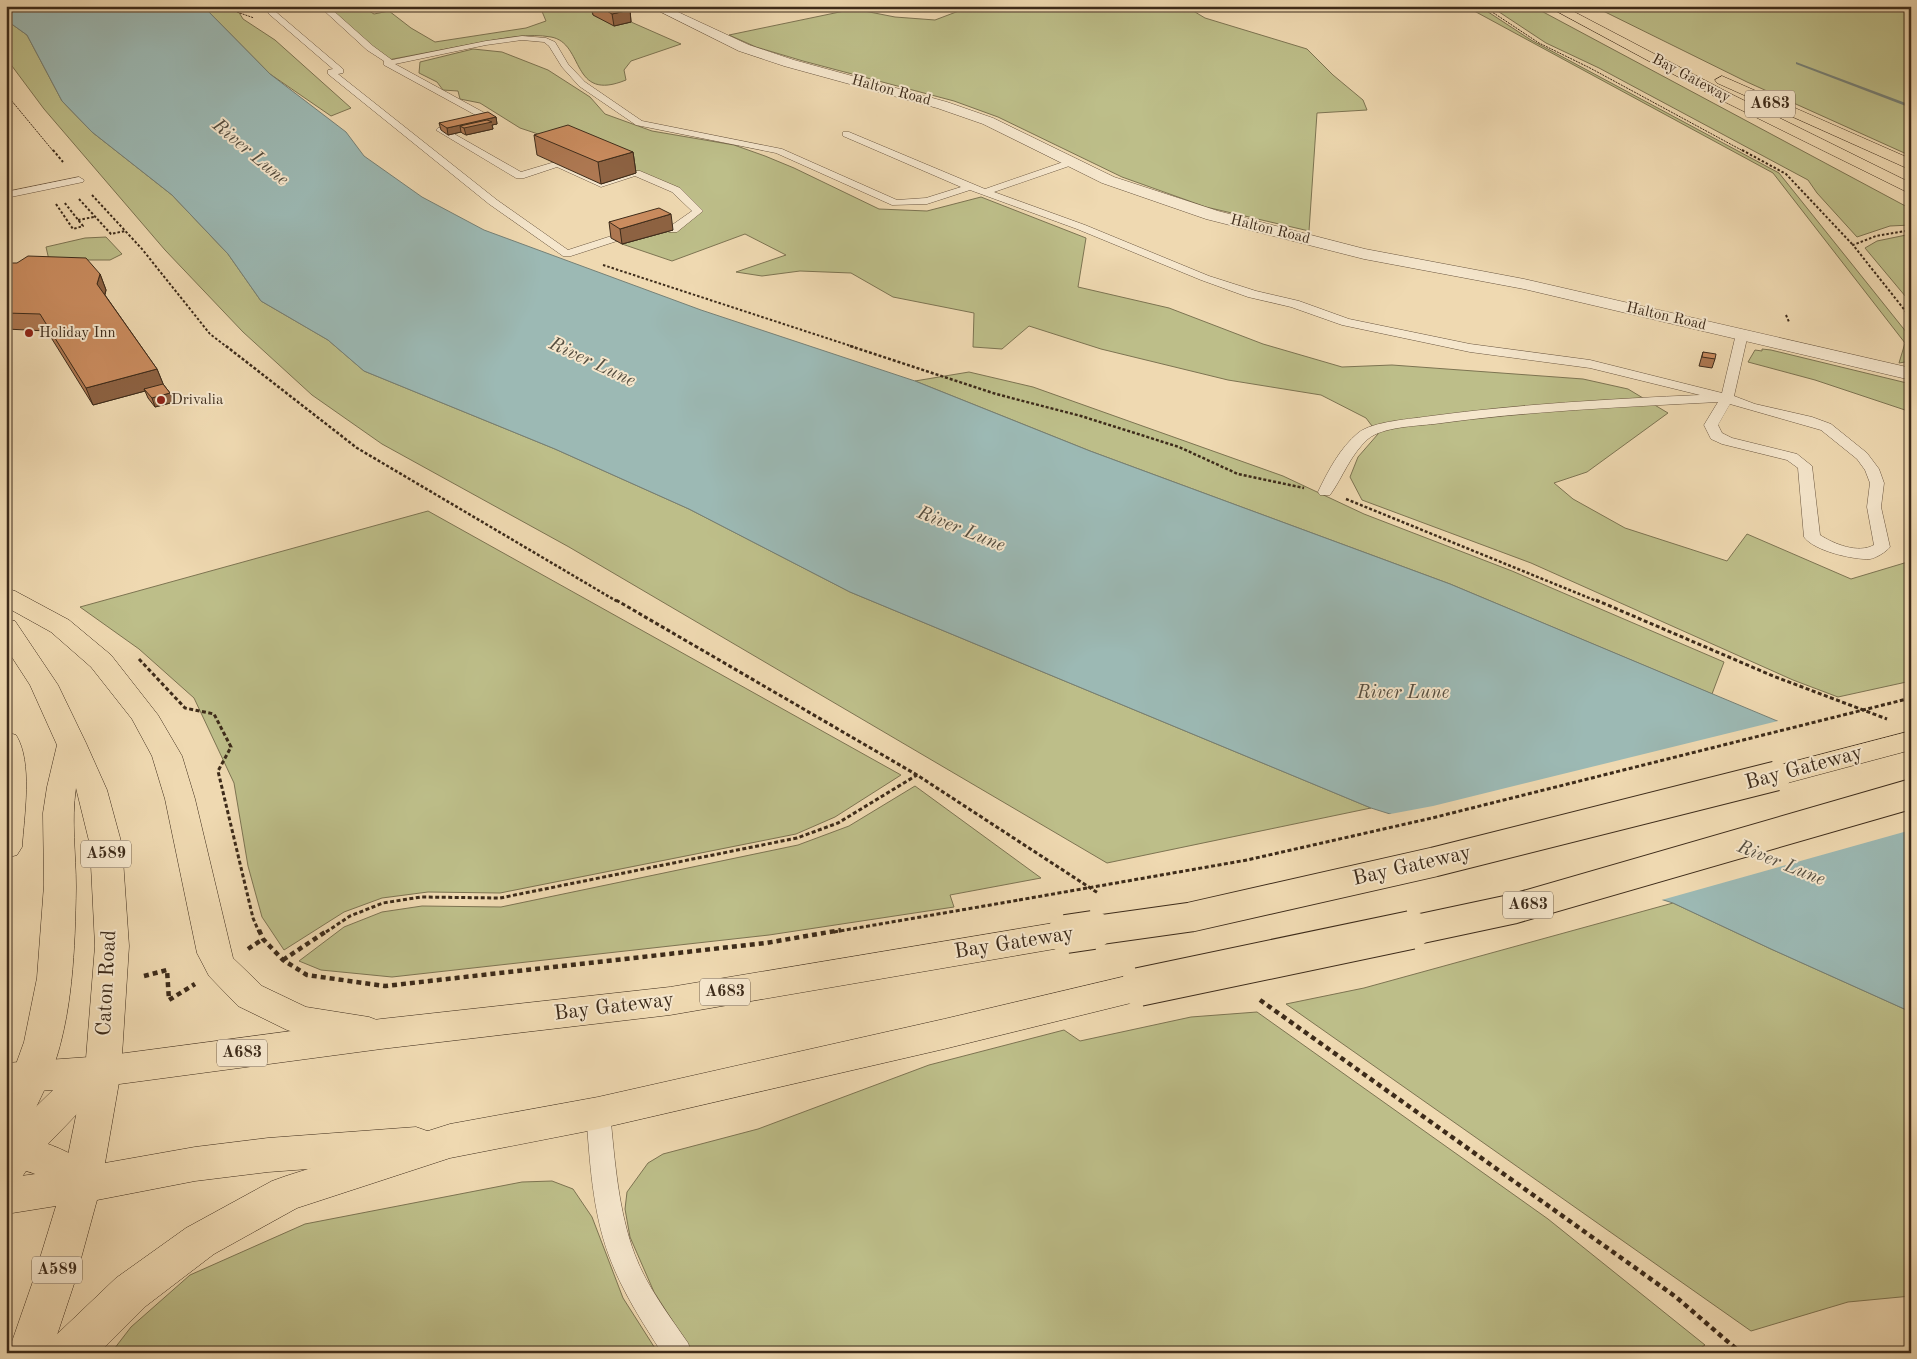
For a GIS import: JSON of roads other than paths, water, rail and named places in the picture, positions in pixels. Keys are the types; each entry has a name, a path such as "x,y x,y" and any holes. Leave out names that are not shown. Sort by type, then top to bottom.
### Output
{"main road":[{"name":"Bay Gateway","path":"1553,6 1813,141 1911,189"},
{"path":"1579,6 1596,15"},
{"name":"Bay Gateway","path":"1630,32 1722,80 1911,172"},
{"path":"1722,80 1911,166"},
{"path":"1813,141 1911,195"},
{"path":"6,596 60,626 94,655 144,715 170,765 180,799 214,953 221,967 250,996 300,1020 381,1034"},
{"name":"Caton Road","path":"6,627 44,685 72,742 92,790 106,845 112,946 103,1071 82,1185 53,1284 29,1353"},
{"name":"Bay Gateway","path":"103,1071 381,1034 670,1001 1066,934 1191,917 1434,862 1855,755 1905,732"},
{"path":"6,742 11,762 11,789 6,847"},
{"path":"9,1150 22,1100 20,1078 55,983 60,884 58,812 72,742"},
{"name":"A683","path":"82,1185 195,1164 268,1155 450,1142 598,1113 944,1034 1138,987 1513,909 1911,794"},
{"path":"9,1150 103,1071"},
{"name":"A683","path":"20,1078 103,1071"},
{"path":"68,1353 131,1292 200,1241 286,1194 450,1142"},
{"path":"9,1150 46,1158 63,1168 82,1185"},
{"path":"6,1196 82,1185"}],"street":[{"name":"Halton Road","path":"655,6 744,48 789,63 942,105 988,121 1108,180 1212,215 1364,254 1524,284 1911,374"}],"lane":[{"path":"277,6 272,12 340,71 330,72 482,193 567,254 661,223 673,230 698,211 676,190 636,173 601,184 558,164 520,176 441,130 489,119 387,64"},
{"path":"323,6 370,48 388,60 387,64"},
{"path":"387,64 486,43 522,38 546,40 552,44 565,65 582,84 639,123 779,151 896,203 927,201 970,187"},
{"path":"846,134 970,187 1081,227 1205,278 1252,294 1295,304 1346,322 1470,348 1590,364 1727,398 1751,407 1808,420 1826,427 1862,456 1872,469 1877,483 1874,506 1882,547 1869,554 1830,548 1812,537 1808,474 1805,466 1792,457 1727,441 1716,436 1711,425 1727,398 1742,334"},
{"path":"985,192 1072,162"},
{"path":"6,195 79,180"},
{"path":"1325,492 1338,466 1364,435 1387,426 1462,416 1579,405 1727,398"},
{"path":"598,1113 609,1213 623,1257 646,1304 678,1353"}],"water":[{"name":"River Lune","path":"6,6 203,6 270,74 346,132 364,156 422,197 484,230 701,310 915,381 1090,451 1450,584 1911,777 1911,1012 1673,903 1371,808 850,592 689,509 555,449 364,371 328,340 261,301 228,254 172,195 92,132 62,101 27,35 6,20"}],"waterway":[{"path":"1798,63 1911,107"}],"place":[{"name":"Holiday Inn","path":"29,333"},
{"name":"Drivalia","path":"161,400"}]}
